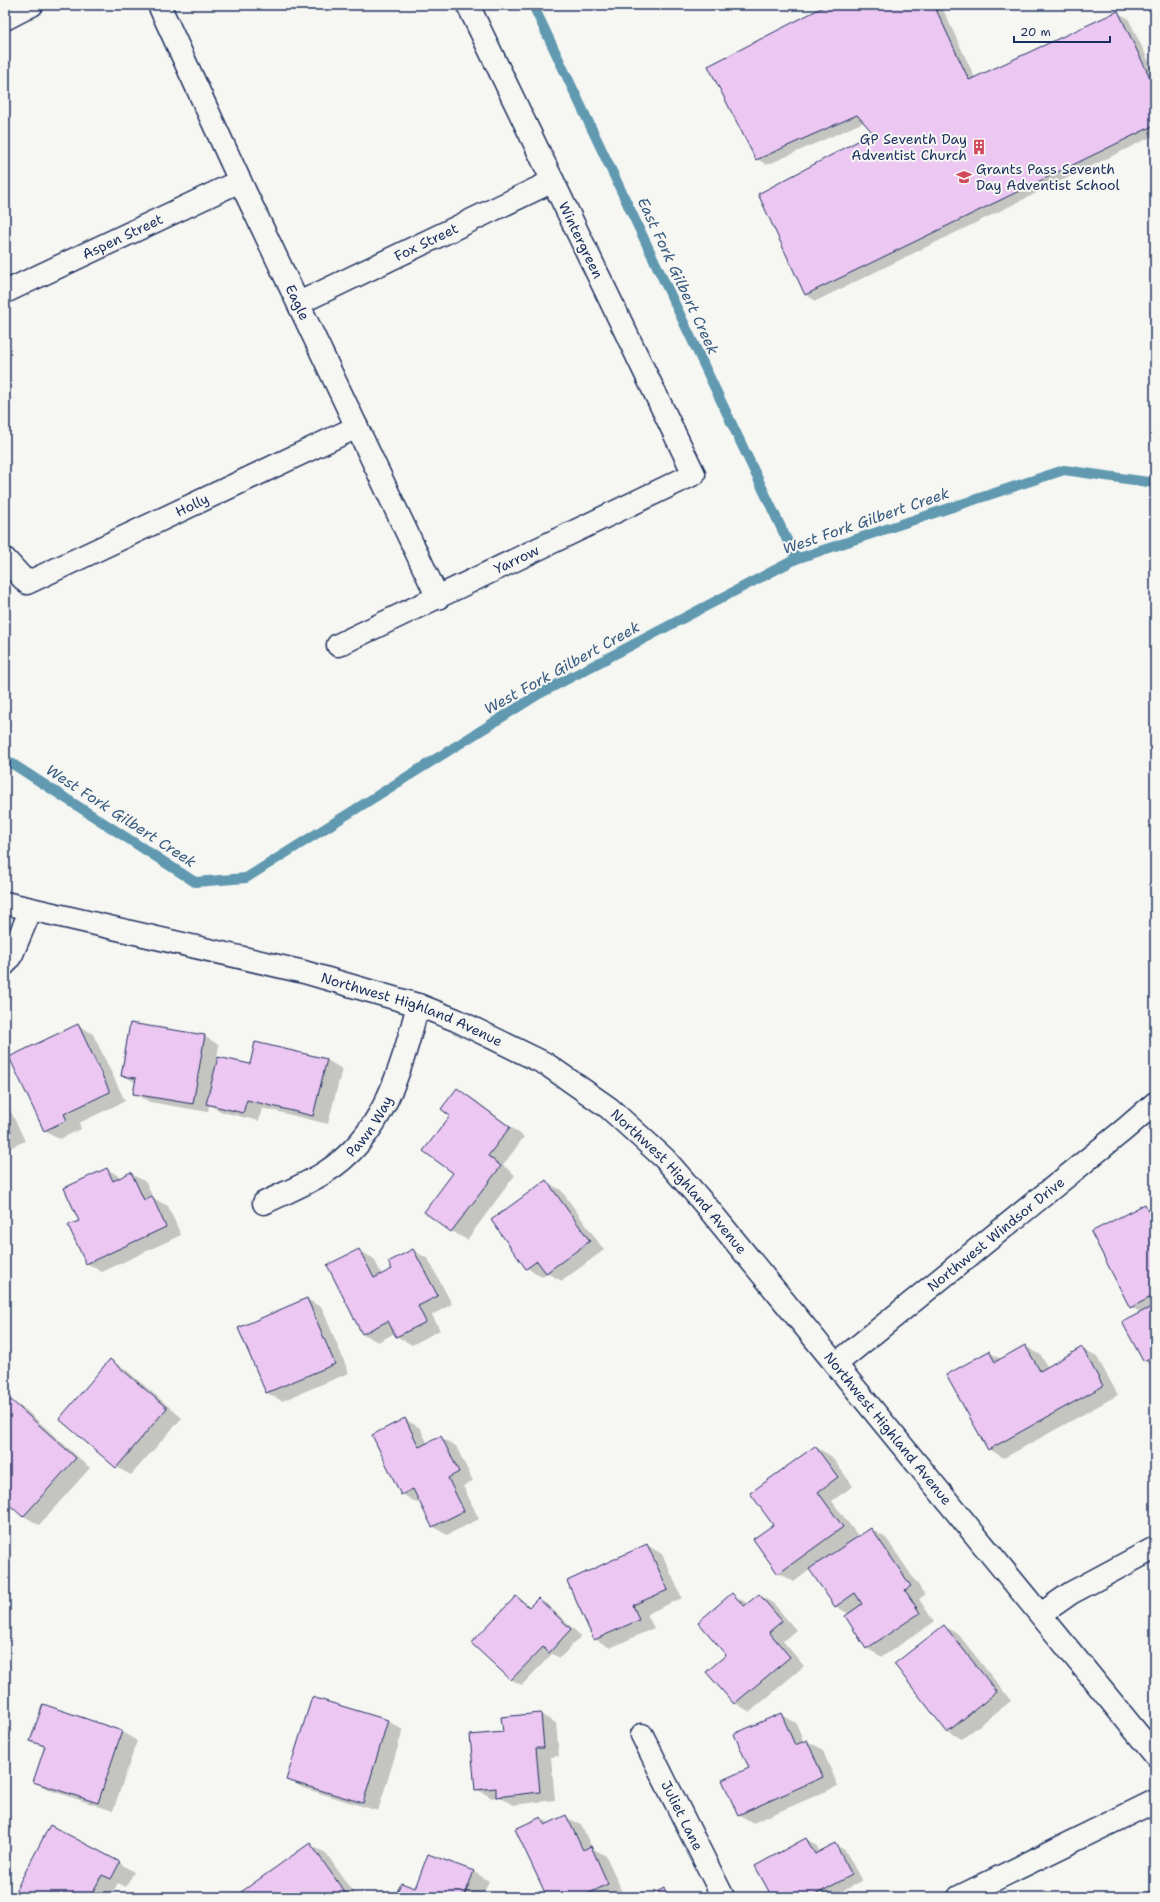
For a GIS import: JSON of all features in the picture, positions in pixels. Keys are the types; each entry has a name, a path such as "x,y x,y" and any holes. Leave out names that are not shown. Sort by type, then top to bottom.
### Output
{"street":[{"path":"5,19 32,5"},
{"name":"Eagle","path":"159,5 240,181 438,598"},
{"name":"Wintergreen","path":"468,5 694,474"},
{"name":"Aspen Street","path":"5,292 240,181"},
{"name":"Fox Street","path":"299,303 552,181"},
{"name":"Holly","path":"5,559 27,583 357,427"},
{"name":"Yarrow","path":"338,645 694,474"},
{"name":"Northwest Highland Avenue","path":"5,903 304,972 418,1005 456,1020 546,1064 569,1078 621,1118 665,1159 707,1206 1155,1755"},
{"path":"5,964 12,954 31,910"},
{"name":"Pawn Way","path":"264,1203 324,1173 350,1153 367,1134 384,1108 404,1055 418,1005"},
{"name":"Northwest Windsor Drive","path":"836,1364 1155,1102"},
{"path":"1041,1614 1072,1593 1155,1548"},
{"name":"Juliet Lane","path":"642,1735 723,1897"},
{"path":"959,1897 1155,1801"}],"building":[{"name":"GP Seventh Day Adventist Church","path":"827,5 934,5 969,80 1118,11 1155,88 1155,125 805,295 758,194 873,133 857,115 756,160 708,66"},
{"path":"130,1023 205,1035 193,1104 133,1094 136,1078 121,1076"},
{"path":"78,1024 110,1092 64,1114 67,1120 44,1131 9,1057"},
{"path":"255,1042 327,1059 313,1116 247,1100 243,1113 206,1104 218,1057 250,1064"},
{"path":"457,1088 510,1127 488,1156 501,1166 451,1232 424,1212 453,1173 423,1151 450,1116 441,1109"},
{"path":"5,1121 11,1132 5,1135"},
{"path":"107,1168 113,1181 131,1172 144,1200 152,1196 166,1227 86,1264 68,1225 79,1221 64,1188"},
{"path":"546,1180 590,1241 546,1273 537,1261 526,1269 491,1220"},
{"path":"1145,1204 1155,1225 1155,1295 1130,1308 1091,1232"},
{"path":"359,1249 374,1278 392,1269 388,1262 413,1249 438,1296 418,1306 426,1322 396,1337 388,1321 362,1334 327,1265"},
{"path":"307,1298 335,1364 266,1393 238,1328"},
{"path":"1155,1305 1155,1356 1143,1361 1122,1322"},
{"path":"1025,1345 1040,1371 1082,1347 1103,1386 988,1450 946,1375 989,1351 995,1362"},
{"path":"110,1359 167,1408 116,1468 59,1419"},
{"path":"11,1400 76,1458 23,1517 5,1501 5,1440 9,1436 5,1433 5,1406"},
{"path":"405,1418 419,1447 441,1436 459,1472 448,1478 464,1511 432,1527 413,1489 401,1495 372,1435"},
{"path":"815,1446 838,1477 818,1492 843,1527 778,1574 753,1539 773,1525 750,1493"},
{"path":"871,1528 911,1586 905,1590 920,1613 866,1649 845,1616 862,1604 855,1593 835,1607 809,1569"},
{"path":"647,1544 668,1590 633,1605 639,1620 594,1640 567,1581"},
{"path":"732,1593 744,1606 759,1594 782,1621 769,1632 790,1657 734,1704 706,1672 726,1655 698,1622"},
{"path":"516,1596 529,1607 538,1598 571,1629 549,1653 543,1647 511,1680 471,1643"},
{"path":"944,1625 997,1692 947,1732 894,1664"},
{"path":"312,1697 388,1720 363,1803 286,1780"},
{"path":"43,1704 122,1731 98,1803 33,1782 45,1746 30,1741"},
{"path":"541,1713 544,1748 536,1748 540,1792 496,1797 496,1788 475,1790 470,1735 503,1732 501,1717"},
{"path":"781,1713 795,1745 807,1740 823,1777 738,1815 722,1780 749,1768 734,1734"},
{"path":"566,1815 583,1850 591,1846 608,1884 581,1897 547,1897 515,1829 541,1817 545,1825"},
{"path":"50,1825 120,1862 111,1879 102,1875 90,1897 12,1897"},
{"path":"806,1838 815,1854 835,1843 852,1875 811,1897 772,1897 755,1866"},
{"path":"310,1843 346,1894 341,1897 234,1897"},
{"path":"428,1854 474,1871 464,1897 395,1897 401,1883 415,1888"},
{"path":"664,1888 668,1897 647,1897"},
{"path":"1155,1889 1155,1897 1140,1897"},
{"path":"1108,1893 1110,1897 1100,1897"}],"waterway":[{"name":"East Fork Gilbert Creek","path":"533,5 796,559"},
{"name":"West Fork Gilbert Creek","path":"5,759 195,882 246,878 539,694 796,559 1064,470 1155,483"}],"place":[{"name":"GP Seventh Day Adventist Church","path":"979,147"},
{"name":"Grants Pass Seventh Day Adventist School","path":"964,177"}]}
